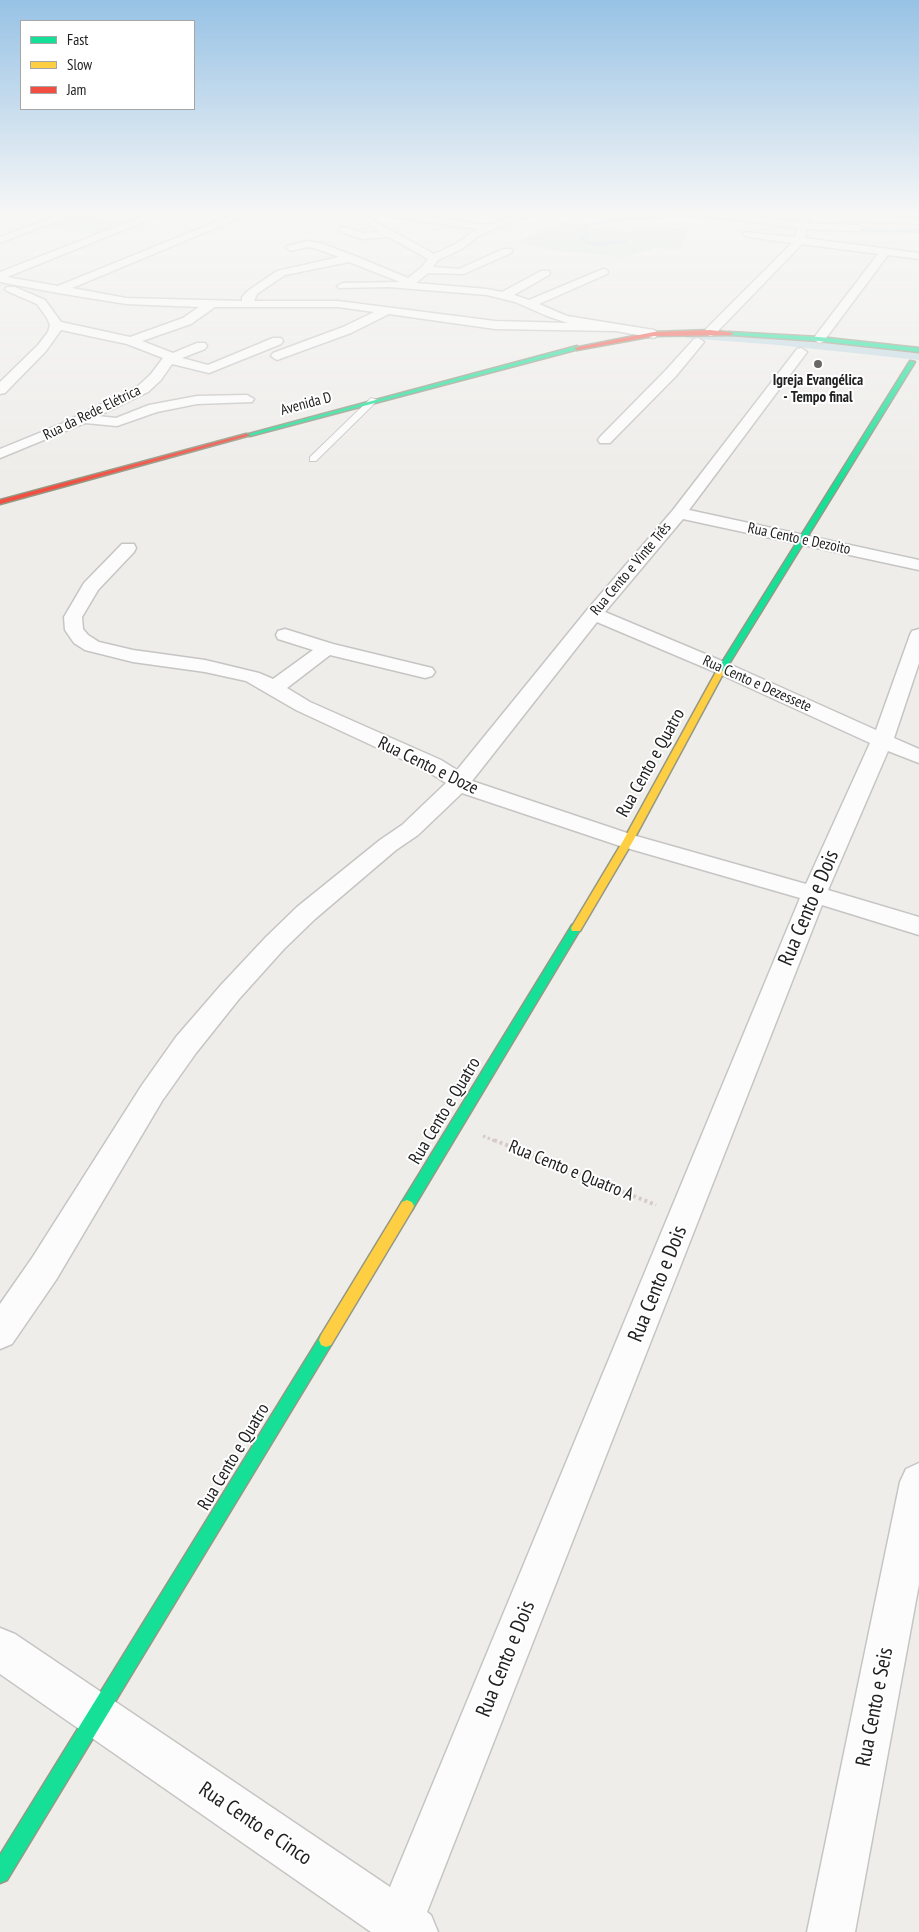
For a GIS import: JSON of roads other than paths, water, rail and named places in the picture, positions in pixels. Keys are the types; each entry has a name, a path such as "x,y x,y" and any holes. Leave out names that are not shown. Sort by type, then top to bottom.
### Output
{"street":[{"path":"0,390 42,348 54,332 56,325 48,309 42,304"},
{"path":"131,341 187,321 211,304"},
{"path":"333,304 495,325 618,333 710,332 819,339 919,350"},
{"path":"533,304 564,319 618,333"},
{"path":"710,332 737,304"},
{"path":"819,339 845,304"},
{"path":"277,356 347,330 388,310"},
{"path":"56,325 131,341 171,358 209,369 277,341"},
{"path":"327,326 347,330"},
{"name":"Avenida D","path":"0,502 560,351 618,333 725,344"},
{"path":"605,440 671,373 698,342"},
{"path":"171,358 201,346"},
{"name":"Rua Cento e Vinte Três","path":"0,1333 44,1270 152,1093 186,1046 230,992 306,912 388,845 410,830 458,784 594,614 679,513 802,352"},
{"name":"Rua da Rede Elétrica","path":"0,454 84,419 143,389 156,377 171,358"},
{"name":"Rua Cento e Quatro","path":"0,1873 457,1125 628,841 722,668 911,362"},
{"path":"84,419 108,423 117,422 154,408 181,402 212,399 247,399"},
{"name":"Rua Cento e Dezoito","path":"679,513 919,565"},
{"name":"Rua Cento e Doze","path":"128,548 103,571 78,605 73,617 74,630 81,639 92,646 133,656 205,666 252,677 303,706 433,765 451,776 458,784 628,841 919,926"},
{"name":"Rua Cento e Dezessete","path":"594,614 722,668 919,757"},
{"path":"285,635 326,648 425,672"},
{"name":"Rua Cento e Dois","path":"403,1929 814,894 882,741 919,635"},
{"path":"274,688 326,648"},
{"name":"Rua Cento e Seis","path":"830,1932 919,1482"},
{"name":"Rua Cento e Cinco","path":"0,1649 403,1929"}],"lane":[{"path":"313,459 374,400"}],"waterway":[{"path":"691,335 778,341 919,356"}],"place":[{"name":"Igreja Evangélica - Tempo final","path":"818,364"}]}
